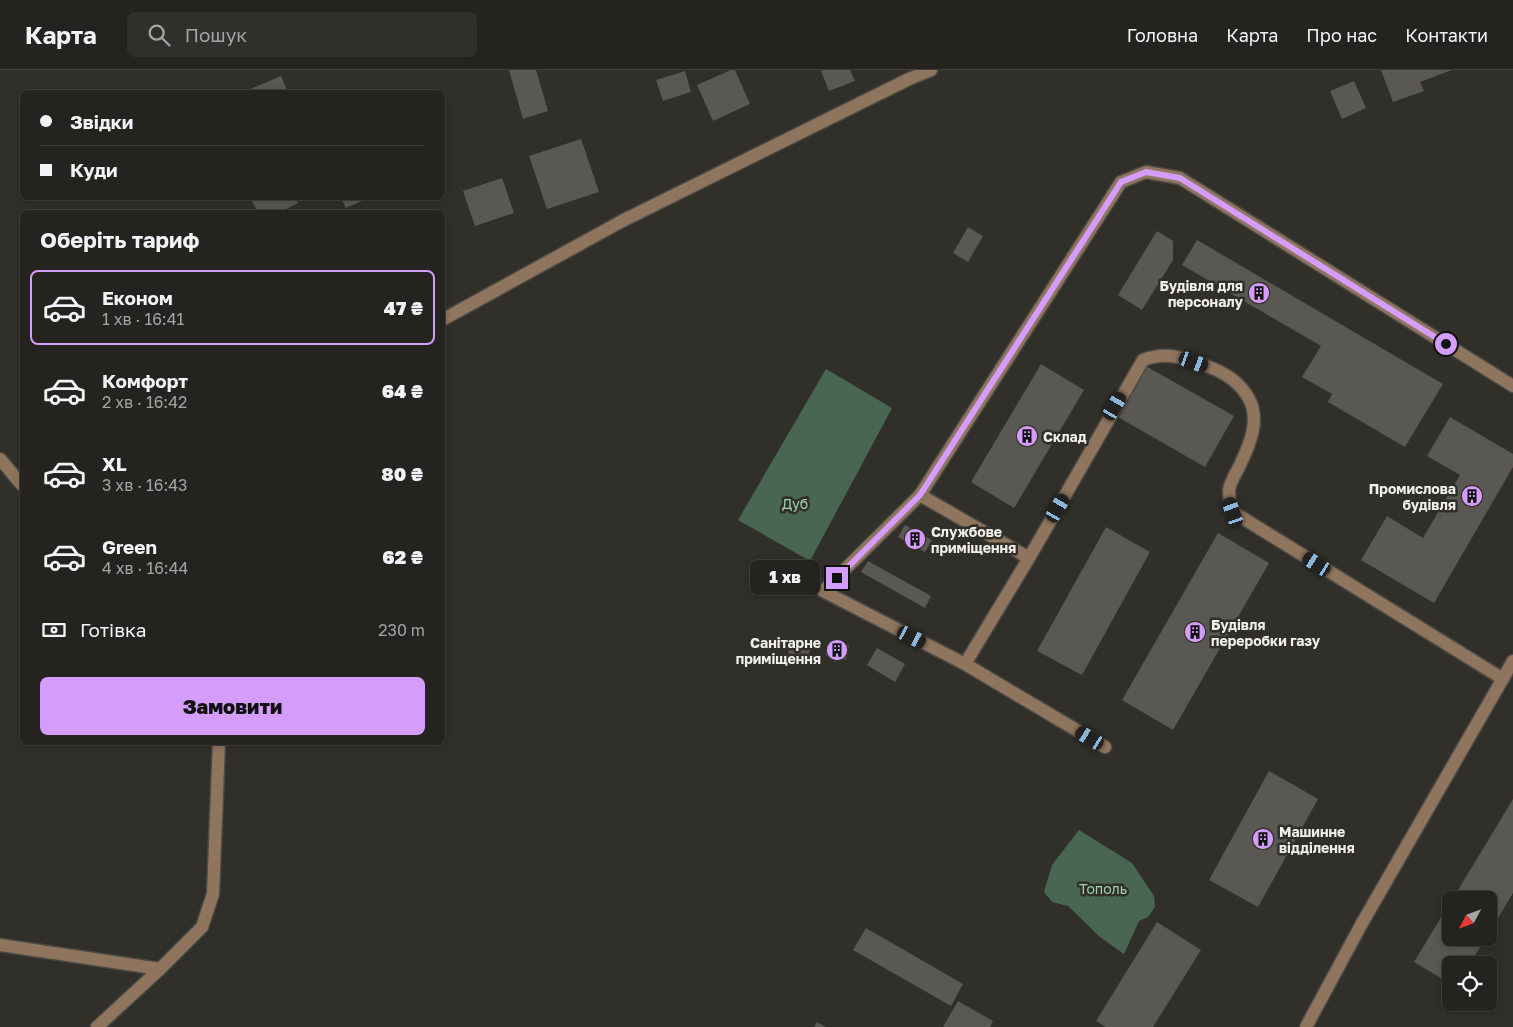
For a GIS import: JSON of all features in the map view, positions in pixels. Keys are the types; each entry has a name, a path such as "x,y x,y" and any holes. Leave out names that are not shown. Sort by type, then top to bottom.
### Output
{"street":[{"path":"445,318 622,221 900,83 930,70"},
{"path":"1105,747 965,664 823,591 920,495 1121,182 1146,172 1180,178 1513,386"},
{"path":"965,664 1029,558 1143,360 1161,355 1180,357 1229,376 1242,386 1251,402 1255,420 1248,446 1230,488 1229,502 1233,512 1503,679"},
{"path":"0,459 20,483"},
{"path":"920,495 1029,558"},
{"path":"1306,1027 1361,925 1513,661"},
{"path":"97,1027 202,927 213,894 219,745"},
{"path":"0,945 160,969"}],"green space":[{"name":"Дуб","path":"826,369 892,408 810,561 738,520"},
{"name":"Тополь","path":"1079,830 1132,863 1154,896 1155,907 1148,917 1139,921 1124,954 1100,937 1068,906 1052,902 1044,892 1052,865"}],"building":[{"path":"509,70 536,70 548,111 523,119"},
{"path":"735,70 750,104 713,121 697,85"},
{"path":"850,70 855,81 829,91 821,71"},
{"path":"1381,70 1452,70 1420,82 1424,91 1393,102"},
{"path":"685,71 691,92 663,101 656,80"},
{"path":"281,76 287,90 248,90"},
{"path":"1354,81 1366,108 1342,119 1330,91"},
{"path":"581,139 599,192 547,209 529,156"},
{"path":"502,178 514,213 475,226 463,191"},
{"path":"251,200 296,200 298,203 284,210 257,210"},
{"path":"342,200 364,200 346,208"},
{"path":"968,227 983,236 968,262 953,253"},
{"path":"1157,231 1173,241 1173,260 1142,310 1118,295"},
{"path":"1197,240 1443,384 1405,447 1328,402 1332,394 1302,377 1321,346 1182,265"},
{"name":"Склад","path":"1041,364 1084,390 1014,508 971,482"},
{"name":"Склад","path":"1144,365 1234,416 1205,467 1116,416"},
{"name":"Промислова будівля","path":"1450,417 1513,454 1513,467 1434,603 1361,560 1387,516 1423,538 1460,475 1427,456"},
{"name":"Службове приміщення","path":"905,525 932,540 925,552 898,537"},
{"path":"1106,527 1150,552 1082,675 1037,651"},
{"name":"Будівля переробки газу","path":"1218,533 1269,563 1173,730 1122,700"},
{"path":"868,561 931,596 925,608 861,572"},
{"path":"796,637 813,646 804,662 788,653"},
{"name":"Санітарне приміщення","path":"829,641 849,645 846,660 826,656"},
{"path":"877,648 905,664 895,682 867,665"},
{"name":"Машинне відділення","path":"1269,771 1318,799 1258,907 1209,880"},
{"path":"1513,799 1513,893 1498,918 1498,891 1457,891"},
{"path":"1442,916 1442,946 1481,946 1475,956 1442,956 1442,979 1414,962"},
{"path":"1157,922 1201,950 1153,1027 1106,1027 1096,1021"},
{"path":"866,928 963,984 951,1006 853,950"},
{"path":"958,1001 993,1021 990,1027 943,1027"},
{"path":"817,1022 826,1027 814,1027"}],"place":[{"name":"Будівля для персоналу","path":"1259,293"},
{"name":"Склад","path":"1027,436"},
{"name":"Промислова будівля","path":"1472,496"},
{"name":"Службове приміщення","path":"915,539"},
{"name":"Будівля переробки газу","path":"1195,632"},
{"name":"Санітарне приміщення","path":"837,650"},
{"name":"Машинне відділення","path":"1263,839"}],"route":[{"path":"837,578 920,495 1121,182 1146,172 1180,178 1446,344"}]}
